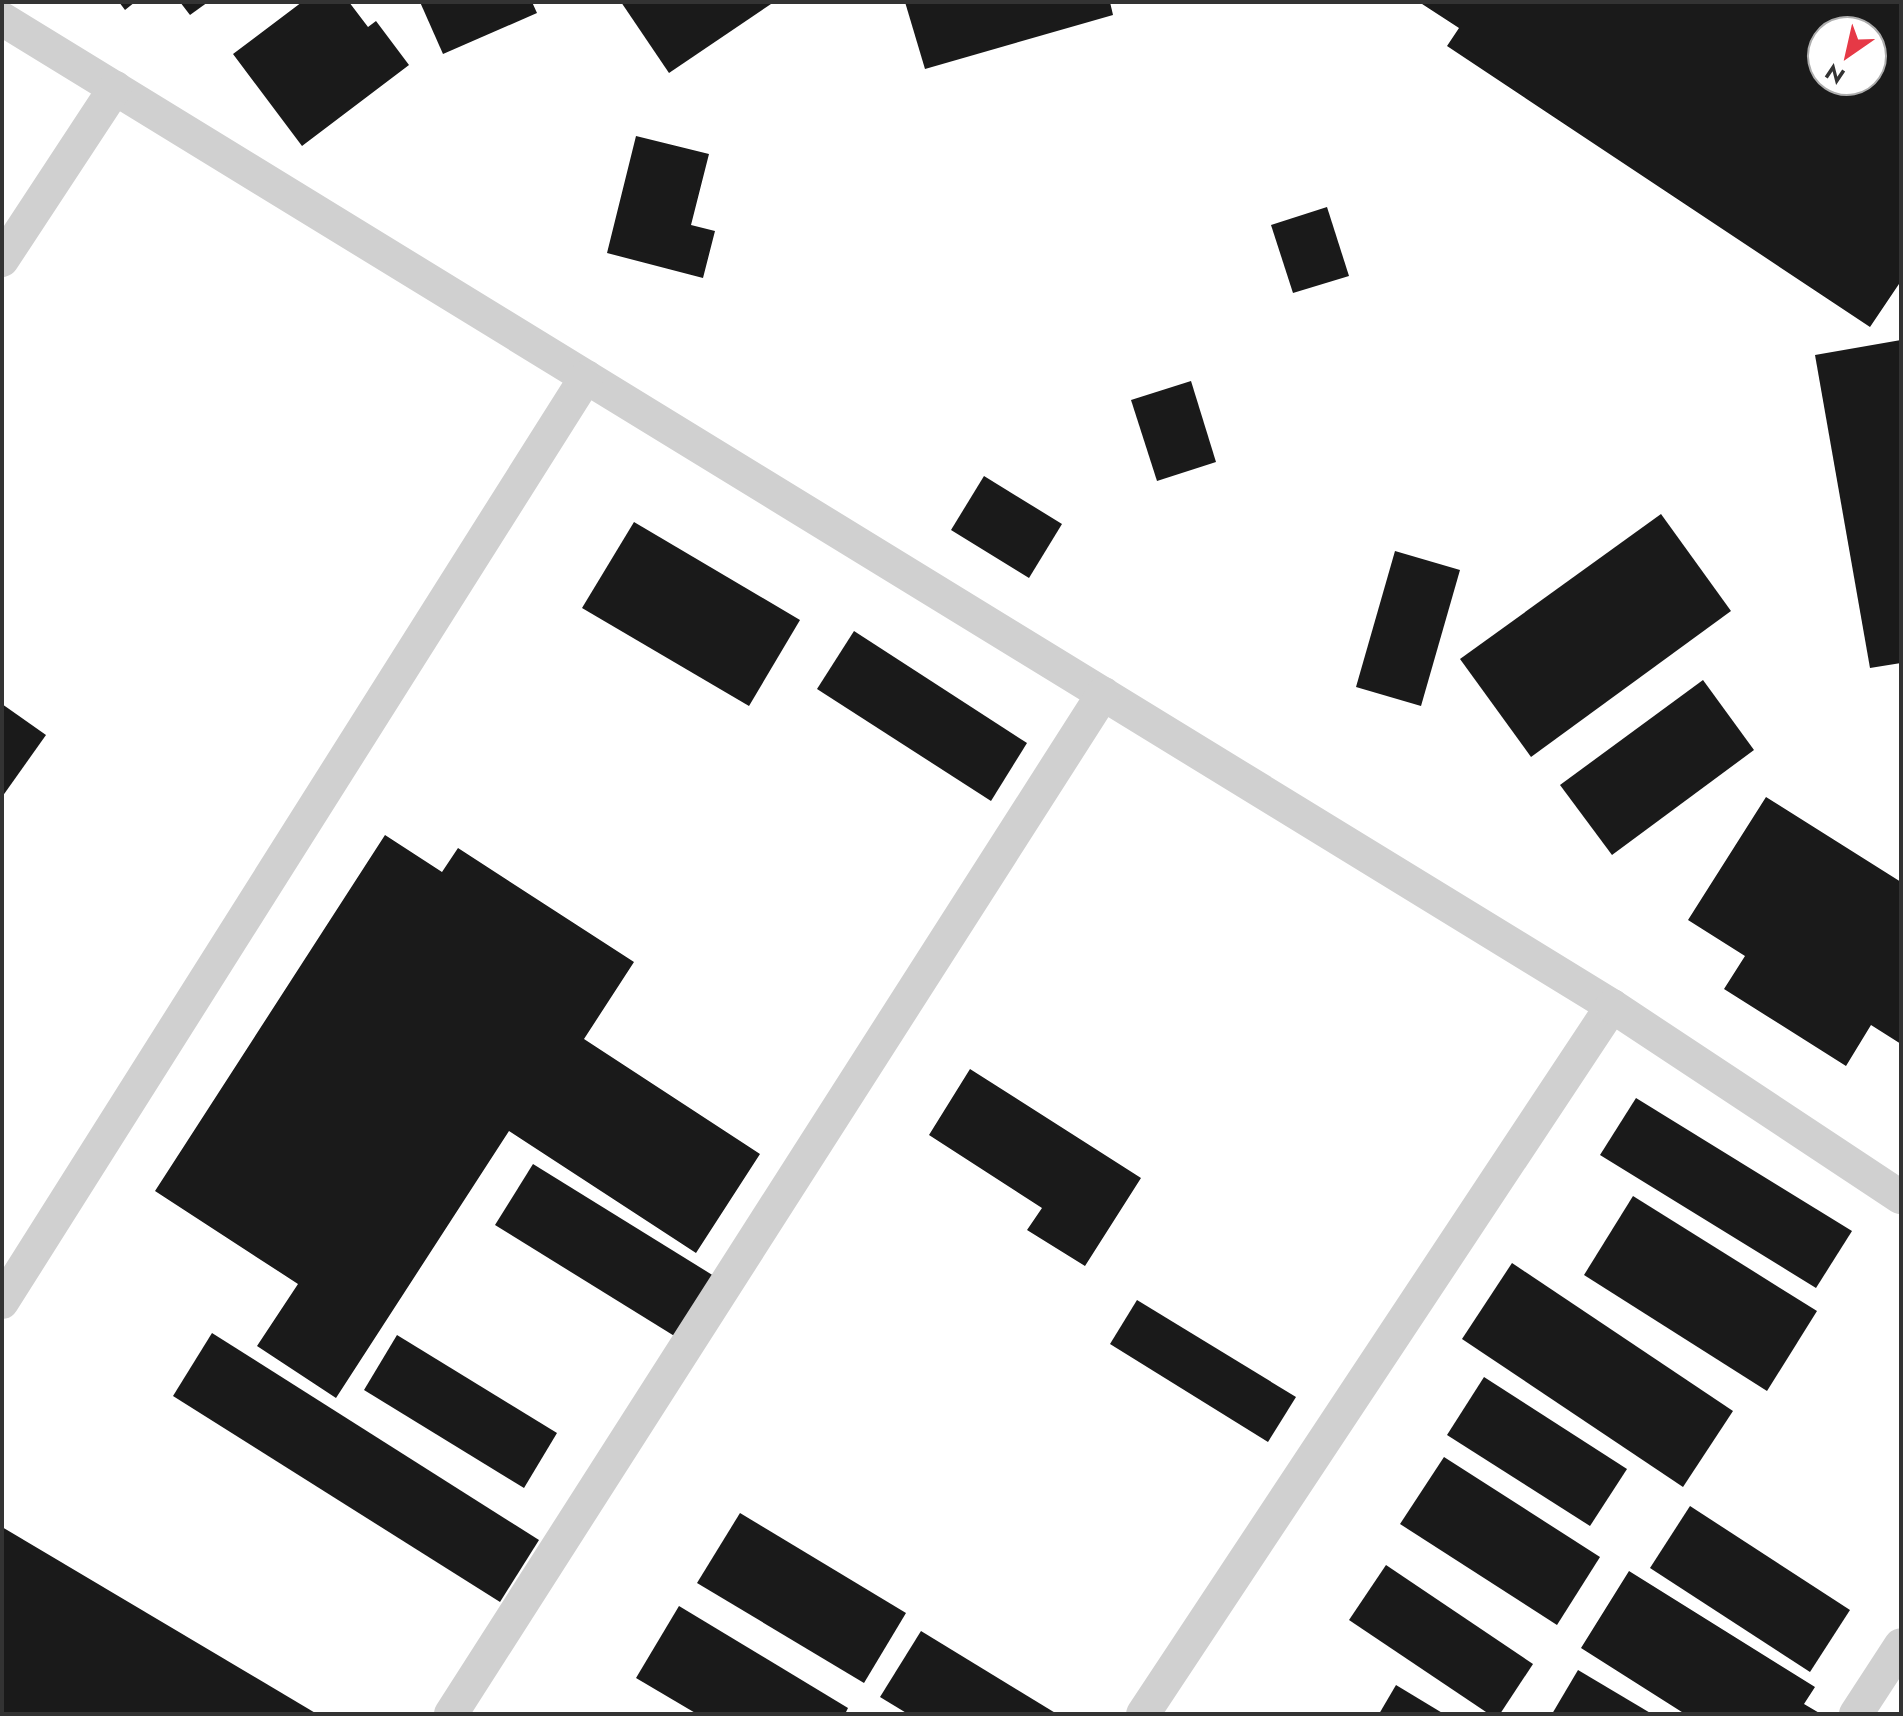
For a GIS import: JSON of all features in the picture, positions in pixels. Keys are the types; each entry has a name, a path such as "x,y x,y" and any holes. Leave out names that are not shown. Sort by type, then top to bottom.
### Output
{"lane":[{"path":"2,19 1612,1006 1901,1197"},
{"path":"2,260 115,88"},
{"path":"2,1302 586,377"},
{"path":"451,1714 1103,694"},
{"path":"1143,1714 1612,1006"},
{"path":"1856,1714 1901,1645"}],"building":[{"path":"119,2 135,2 125,10"},
{"path":"180,2 208,2 190,15"},
{"path":"302,2 349,2 368,27 376,21 409,65 302,146 233,54"},
{"path":"420,2 532,2 537,13 443,54"},
{"path":"621,2 774,2 669,73"},
{"path":"905,2 1110,2 1113,15 925,69"},
{"path":"1419,2 1901,2 1901,281 1870,327 1447,46 1459,28"},
{"path":"636,136 709,154 691,225 715,231 703,278 607,253"},
{"path":"1327,207 1349,276 1293,293 1271,225"},
{"path":"1901,340 1901,663 1870,668 1815,355"},
{"path":"1191,381 1216,462 1157,481 1131,400"},
{"path":"984,476 1062,524 1029,578 951,530"},
{"path":"1661,514 1731,611 1531,757 1460,659"},
{"path":"634,522 800,620 749,706 582,608"},
{"path":"1395,551 1460,570 1421,706 1356,687"},
{"path":"854,631 1027,743 991,801 817,689"},
{"path":"1703,680 1754,750 1612,855 1560,785"},
{"path":"2,704 46,735 2,797"},
{"path":"1766,797 1901,882 1901,1044 1871,1025 1846,1066 1724,989 1745,956 1688,920"},
{"path":"385,835 442,872 458,848 634,962 584,1039 760,1154 696,1253 509,1131 336,1398 257,1346 298,1284 155,1191"},
{"path":"970,1069 1141,1178 1085,1266 1027,1230 1042,1208 929,1135"},
{"path":"1636,1098 1852,1231 1816,1288 1600,1155"},
{"path":"533,1164 714,1276 676,1337 495,1225"},
{"path":"1633,1196 1817,1311 1767,1391 1584,1275"},
{"path":"1512,1263 1733,1411 1683,1487 1462,1339"},
{"path":"1137,1300 1296,1397 1268,1442 1110,1344"},
{"path":"212,1333 539,1540 500,1602 173,1396"},
{"path":"397,1335 557,1433 524,1488 364,1390"},
{"path":"1484,1377 1627,1469 1590,1526 1447,1435"},
{"path":"1444,1457 1600,1557 1557,1625 1400,1524"},
{"path":"1690,1506 1850,1610 1810,1672 1650,1568"},
{"path":"740,1513 906,1613 864,1683 697,1583"},
{"path":"2,1527 317,1714 2,1714"},
{"path":"1386,1565 1533,1664 1500,1714 1489,1714 1349,1620"},
{"path":"1629,1571 1815,1687 1804,1704 1821,1714 1685,1714 1581,1648"},
{"path":"679,1606 848,1708 845,1714 697,1714 636,1678"},
{"path":"921,1631 1057,1714 908,1714 880,1697"},
{"path":"1578,1670 1652,1714 1552,1714"},
{"path":"1396,1685 1444,1714 1379,1714"}]}
